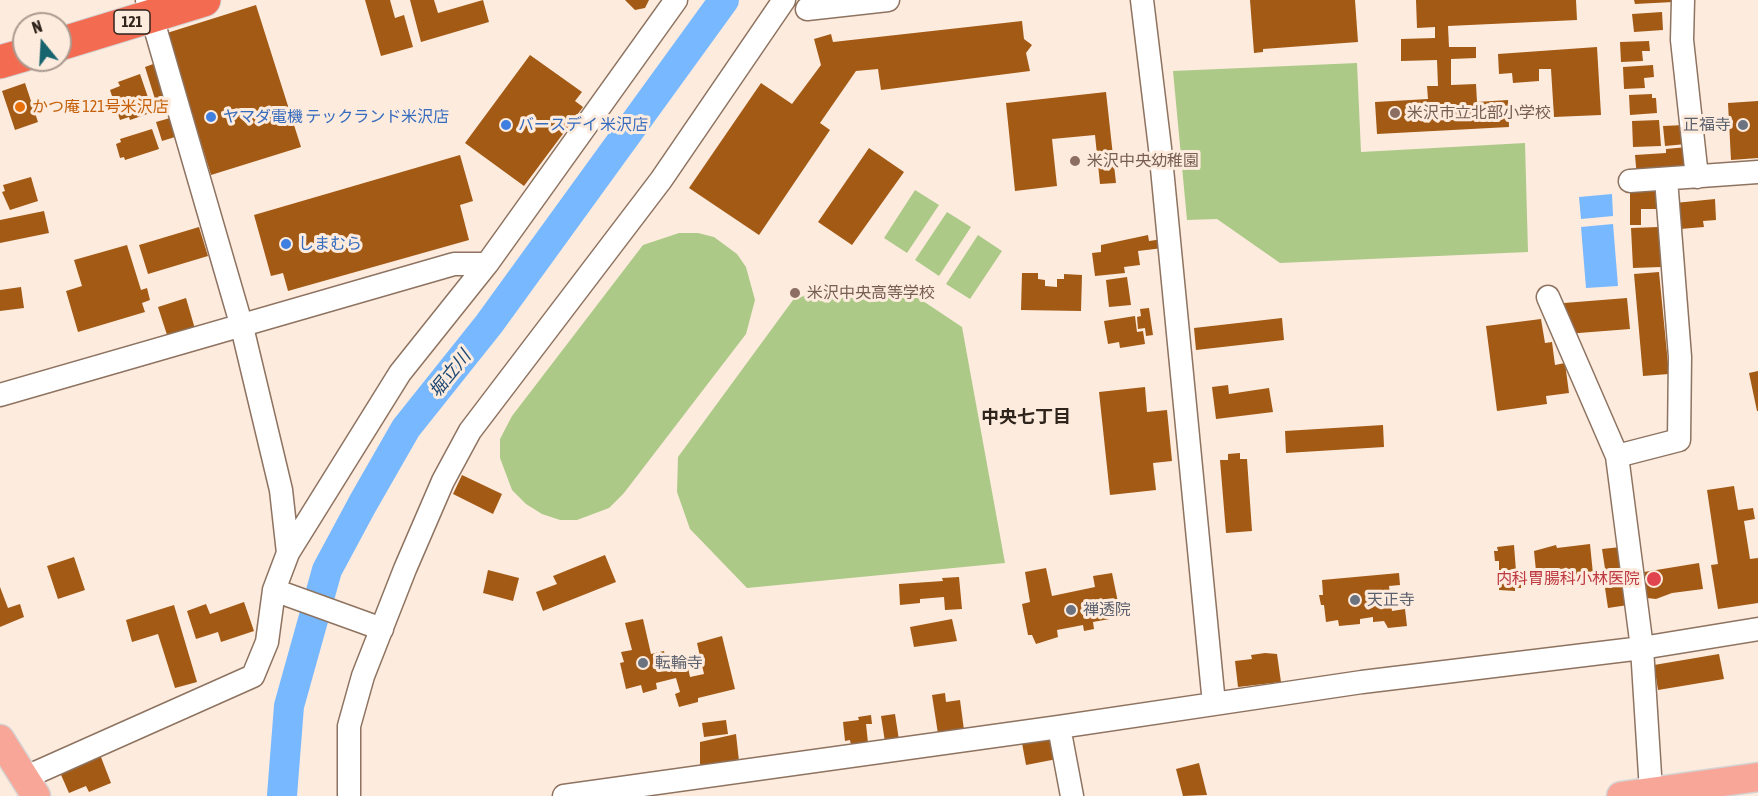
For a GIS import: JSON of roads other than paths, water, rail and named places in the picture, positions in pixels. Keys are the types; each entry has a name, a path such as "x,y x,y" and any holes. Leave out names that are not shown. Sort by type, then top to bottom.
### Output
{"highway":[{"name":"121","path":"72,39 149,8 204,0"}],"main road":[{"path":"0,739 30,787"},
{"path":"1621,796 1665,792 1758,777"}],"street":[{"path":"30,787 253,676 267,642 288,553 400,373 488,264 676,0"},
{"path":"349,796 349,726 363,676 443,481 470,431 661,180 784,0"},
{"path":"812,0 807,9 888,0"},
{"path":"1142,0 1160,148 1214,704"},
{"path":"1683,0 1682,40 1697,177"},
{"path":"149,8 242,327 281,490 288,553"},
{"path":"1630,181 1758,172"},
{"path":"1617,456 1679,440 1680,357 1666,179"},
{"path":"0,395 454,264 488,264"},
{"path":"1548,297 1617,456 1642,648 1665,792"},
{"path":"278,591 382,629"},
{"path":"564,796 1362,682 1642,648 1758,629"},
{"path":"1059,727 1072,796"}],"water":[{"path":"1612,194 1613,216 1581,219 1579,197"},
{"path":"1613,224 1618,286 1586,288 1581,227"}],"waterway":[{"name":"堀立川","path":"282,796 289,706 327,570 363,503 406,428 489,324 724,0"}],"place":[{"name":"かつ庵 121号米沢店","path":"20,107"},
{"name":"米沢市立北部小学校","path":"1395,113"},
{"name":"ヤマダ電機 テックランド米沢店","path":"211,117"},
{"name":"バースデイ 米沢店","path":"506,125"},
{"name":"正福寺","path":"1743,125"},
{"name":"米沢中央幼稚園","path":"1075,161"},
{"name":"しまむら","path":"286,244"},
{"name":"米沢中央高等学校","path":"795,293"},
{"name":"内科胃腸科小林医院","path":"1654,579"},
{"name":"天正寺","path":"1355,600"},
{"name":"禅透院","path":"1071,610"},
{"name":"転輪寺","path":"643,663"}],"district":[{"name":"中央七丁目","path":"1026,417"}]}
